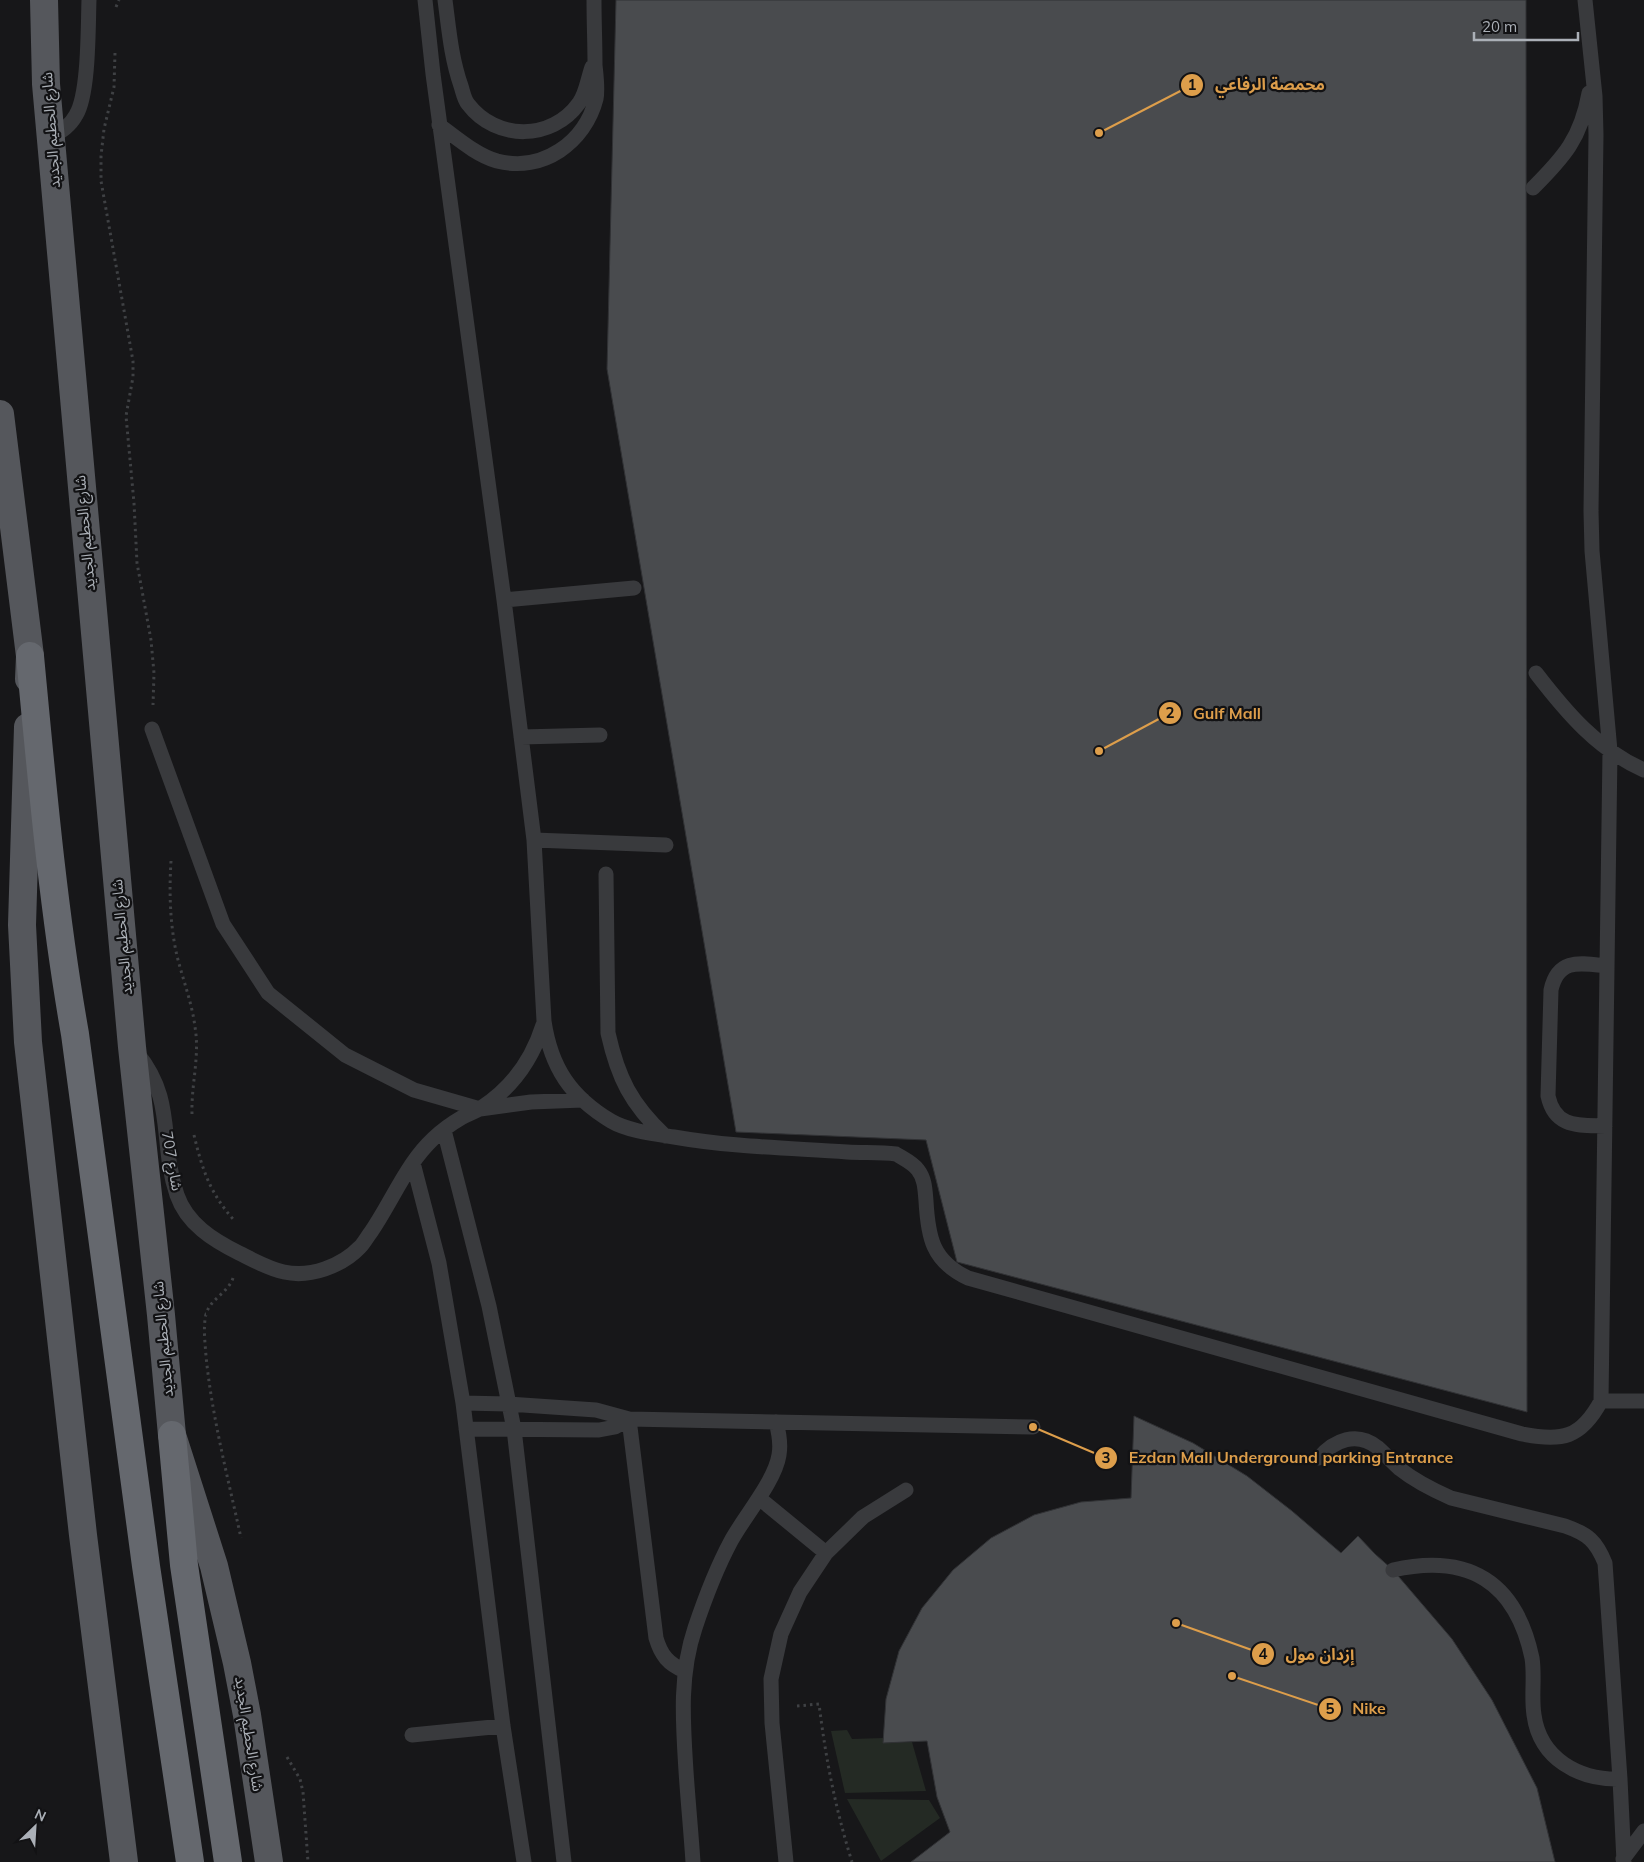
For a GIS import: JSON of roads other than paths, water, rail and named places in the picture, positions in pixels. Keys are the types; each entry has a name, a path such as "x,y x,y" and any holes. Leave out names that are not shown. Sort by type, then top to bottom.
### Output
{"highway":[{"path":"30,656 50,871 75,1034 148,1576 190,1862"},
{"path":"172,1435 184,1566 228,1862"}],"main road":[{"path":"29,0 46,84"},
{"name":"شارع الحطيم الجديد","path":"44,0 46,84 50,137 132,1047 172,1435 214,1566 237,1663 247,1715 269,1862"},
{"path":"0,414 30,656 22,925 28,1042 83,1535 124,1862"}],"lane":[{"path":"50,137 66,129 77,114 83,95 89,0"},
{"path":"426,0 439,125 504,600 534,840 544,1021 548,1043 556,1065 567,1084 582,1100 612,1122 649,1134 707,1143 896,1154 918,1170 924,1183 927,1227 937,1252 950,1267 968,1278 1541,1438 1560,1438 1578,1430 1592,1418 1601,1401 1610,751 1592,551 1591,481 1596,135 1585,0"},
{"path":"444,0 453,61 466,103 482,119 502,129 524,133 546,129 566,118 580,102 595,56"},
{"path":"439,125 474,150 498,161 524,163 549,157 572,143 587,122 596,97 594,0"},
{"path":"1533,188 1558,163 1579,130 1587,106 1591,82 1591,57"},
{"path":"504,600 634,588"},
{"path":"1536,673 1573,718 1610,751 1644,770"},
{"path":"152,729 223,924 268,993 344,1055 414,1090 480,1109 531,1102 582,1100"},
{"path":"521,737 600,735"},
{"path":"534,840 666,845"},
{"path":"606,874 608,1033 621,1080 647,1120 665,1136"},
{"path":"1605,1126 1577,1125 1561,1119 1550,1106 1548,1096 1551,990 1553,981 1558,972 1568,966 1579,963 1606,966"},
{"path":"480,1109 498,1096 514,1080 538,1042 544,1021"},
{"name":"شارع 707","path":"132,1047 145,1062 156,1082 162,1102 171,1174 178,1197 192,1222 216,1240 241,1254 284,1272 312,1272 338,1264 360,1247 376,1225 412,1163 427,1145 461,1118 480,1109"},
{"path":"444,1130 489,1306 514,1429 564,1862"},
{"path":"412,1163 439,1263 463,1402 504,1726 524,1862"},
{"path":"1601,1401 1644,1400"},
{"path":"463,1402 596,1410 629,1419 1033,1427"},
{"path":"466,1429 599,1430 615,1426 629,1419"},
{"path":"629,1419 656,1638 660,1651 667,1661 685,1671"},
{"path":"693,1862 683,1722 685,1671 694,1631 710,1584 732,1540 759,1498 779,1457 779,1433 776,1422"},
{"path":"1319,1458 1327,1448 1338,1441 1351,1438 1365,1440 1376,1446 1400,1469 1416,1480 1451,1498 1565,1526 1579,1531 1591,1539 1600,1550 1605,1563 1620,1779 1623,1861"},
{"path":"786,1862 771,1679 781,1634 800,1592 826,1554 863,1517 906,1490"},
{"path":"759,1498 826,1554"},
{"path":"1393,1570 1415,1565 1438,1564 1456,1566 1474,1572 1490,1581 1501,1591 1519,1620 1527,1640 1534,1679 1534,1716 1539,1734 1548,1749 1560,1762 1576,1772 1590,1777 1620,1779"},
{"path":"412,1735 504,1726"},
{"path":"1623,1861 1644,1831"}],"place":[{"name":"محمصة الرفاعي","path":"1099,133"},
{"name":"Gulf Mall","path":"1099,751"},
{"name":"Ezdan Mall Underground parking Entrance","path":"1033,1427"},
{"name":"إزدان مول","path":"1176,1623"},
{"name":"Nike","path":"1232,1676"}]}
